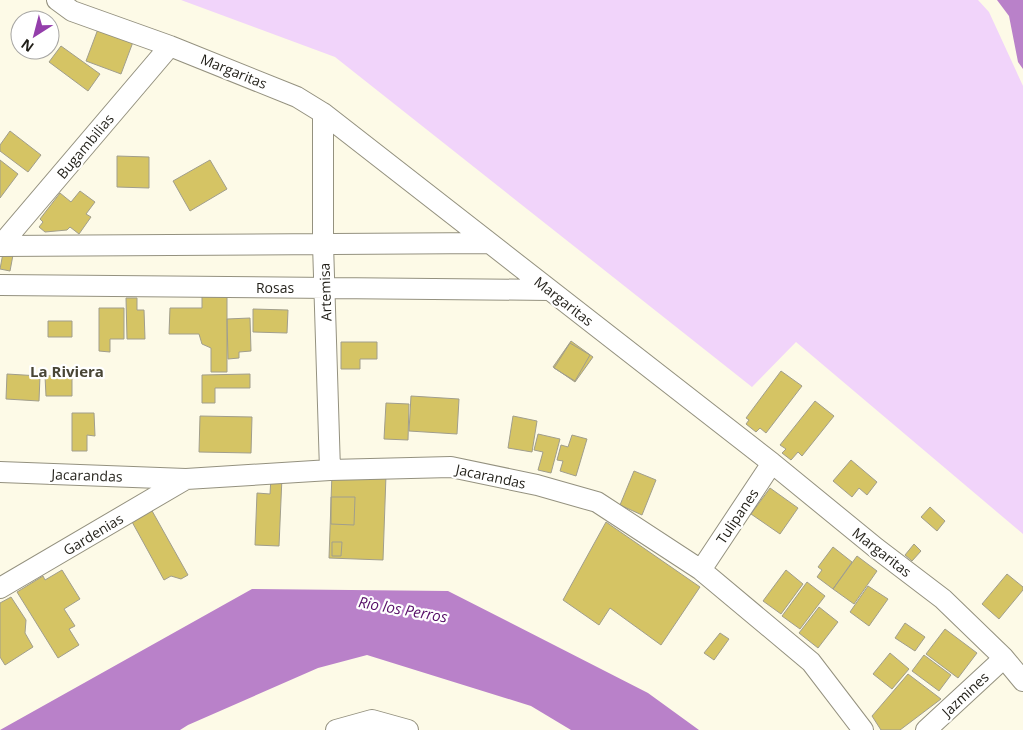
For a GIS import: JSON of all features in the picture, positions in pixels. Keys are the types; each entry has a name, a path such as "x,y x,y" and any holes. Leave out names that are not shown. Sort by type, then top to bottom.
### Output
{"street":[{"name":"Margaritas","path":"57,0 72,11 170,46 297,97 323,113 772,463 876,548 943,599 1004,658 1023,681"},
{"name":"Bugambilias","path":"0,246 170,46"},
{"name":"Artemisa","path":"323,113 323,244 330,470"},
{"path":"0,246 489,243"},
{"name":"Rosas","path":"0,285 550,290"},
{"name":"Tulipanes","path":"702,570 772,463"},
{"name":"Jacarandas","path":"0,472 186,479 330,470 452,467 537,485 597,502 702,570 812,662 863,730"},
{"name":"Gardenias","path":"0,588 186,479"},
{"name":"Jazmines","path":"926,730 1004,658"},
{"path":"336,730 372,720 408,730"}],"shaded area":[{"path":"181,0 978,0 989,12 1023,86 1023,534 796,342 752,387 335,57"}],"water":[{"path":"997,0 1023,0 1023,69 1018,62 1009,16"},
{"name":"Rio los Perros","path":"252,589 448,591 648,693 699,730 571,730 531,706 367,655 318,668 180,730 0,730"}],"building":[{"path":"98,29 133,42 121,74 86,61"},
{"path":"61,46 100,74 88,91 49,62 50,60 60,60"},
{"path":"10,131 41,155 28,172 0,151 0,145"},
{"path":"117,156 149,157 149,188 117,187"},
{"path":"0,160 18,174 0,198"},
{"path":"210,160 227,189 190,211 173,181"},
{"path":"80,191 95,202 86,214 91,217 79,234 70,227 67,230 45,232 39,227 43,222 40,219 60,193 71,202"},
{"path":"3,253 13,255 10,271 0,269"},
{"path":"202,296 227,296 227,372 211,372 211,348 202,344 199,334 169,334 170,308 202,308"},
{"path":"126,298 137,298 137,310 144,310 145,339 127,339"},
{"path":"99,308 124,308 124,339 110,339 110,352 99,351"},
{"path":"253,309 288,310 287,333 253,332"},
{"path":"250,318 251,351 239,352 239,358 228,359 227,319"},
{"path":"48,321 72,321 72,337 48,337"},
{"path":"571,341 593,357 575,382 553,367"},
{"path":"341,342 377,342 377,359 360,359 360,369 341,369"},
{"path":"570,343 590,355 575,381 554,368"},
{"path":"781,371 802,386 766,433 760,428 756,432 746,424 749,420 746,418"},
{"path":"7,374 40,376 39,401 6,399"},
{"path":"250,374 250,388 215,388 215,403 202,403 202,375"},
{"path":"72,375 72,396 46,396 45,376"},
{"path":"411,396 459,399 457,434 409,431"},
{"path":"815,401 834,416 802,456 798,452 791,460 782,453 786,449 780,445"},
{"path":"386,403 409,404 408,440 384,439"},
{"path":"72,413 94,413 95,436 87,435 87,451 72,451"},
{"path":"200,416 252,417 251,453 199,452"},
{"path":"513,416 537,421 532,452 508,448"},
{"path":"538,434 560,439 551,473 538,470 543,452 534,450"},
{"path":"572,435 587,439 576,476 560,471 563,461 557,460 561,445 568,447"},
{"path":"851,460 877,482 867,495 859,488 852,497 833,481"},
{"path":"634,471 656,480 642,515 620,505"},
{"path":"332,473 386,475 383,560 329,558"},
{"path":"271,477 282,477 279,546 255,545 257,493 270,494"},
{"path":"770,488 798,508 780,534 751,514"},
{"path":"331,497 355,497 354,525 331,524"},
{"path":"930,507 945,521 937,531 921,517"},
{"path":"151,509 188,575 181,579 171,576 164,580 131,520"},
{"path":"606,522 700,587 661,645 610,608 599,625 563,600"},
{"path":"332,542 342,542 341,556 332,556"},
{"path":"914,544 921,551 912,561 905,555"},
{"path":"833,547 852,562 833,589 817,577 822,570 818,567"},
{"path":"857,556 877,571 854,604 833,589"},
{"path":"62,570 80,599 64,609 75,626 69,629 79,645 58,658 17,592 43,576 45,580"},
{"path":"786,570 803,584 781,614 763,601"},
{"path":"1007,574 1023,587 1023,590 999,619 982,604"},
{"path":"807,582 825,596 800,629 782,616"},
{"path":"868,586 888,599 869,626 850,612"},
{"path":"11,597 26,620 25,633 33,647 5,665 0,657 0,603"},
{"path":"819,607 838,622 818,648 799,633"},
{"path":"905,623 925,637 915,651 895,638"},
{"path":"945,629 977,653 958,678 926,654"},
{"path":"720,633 729,639 714,660 704,653"},
{"path":"890,653 909,669 892,689 873,674"},
{"path":"924,655 951,675 939,691 912,671"},
{"path":"908,674 941,699 900,730 881,730 872,716"}],"district":[{"name":"La Riviera","path":"67,371"}]}
